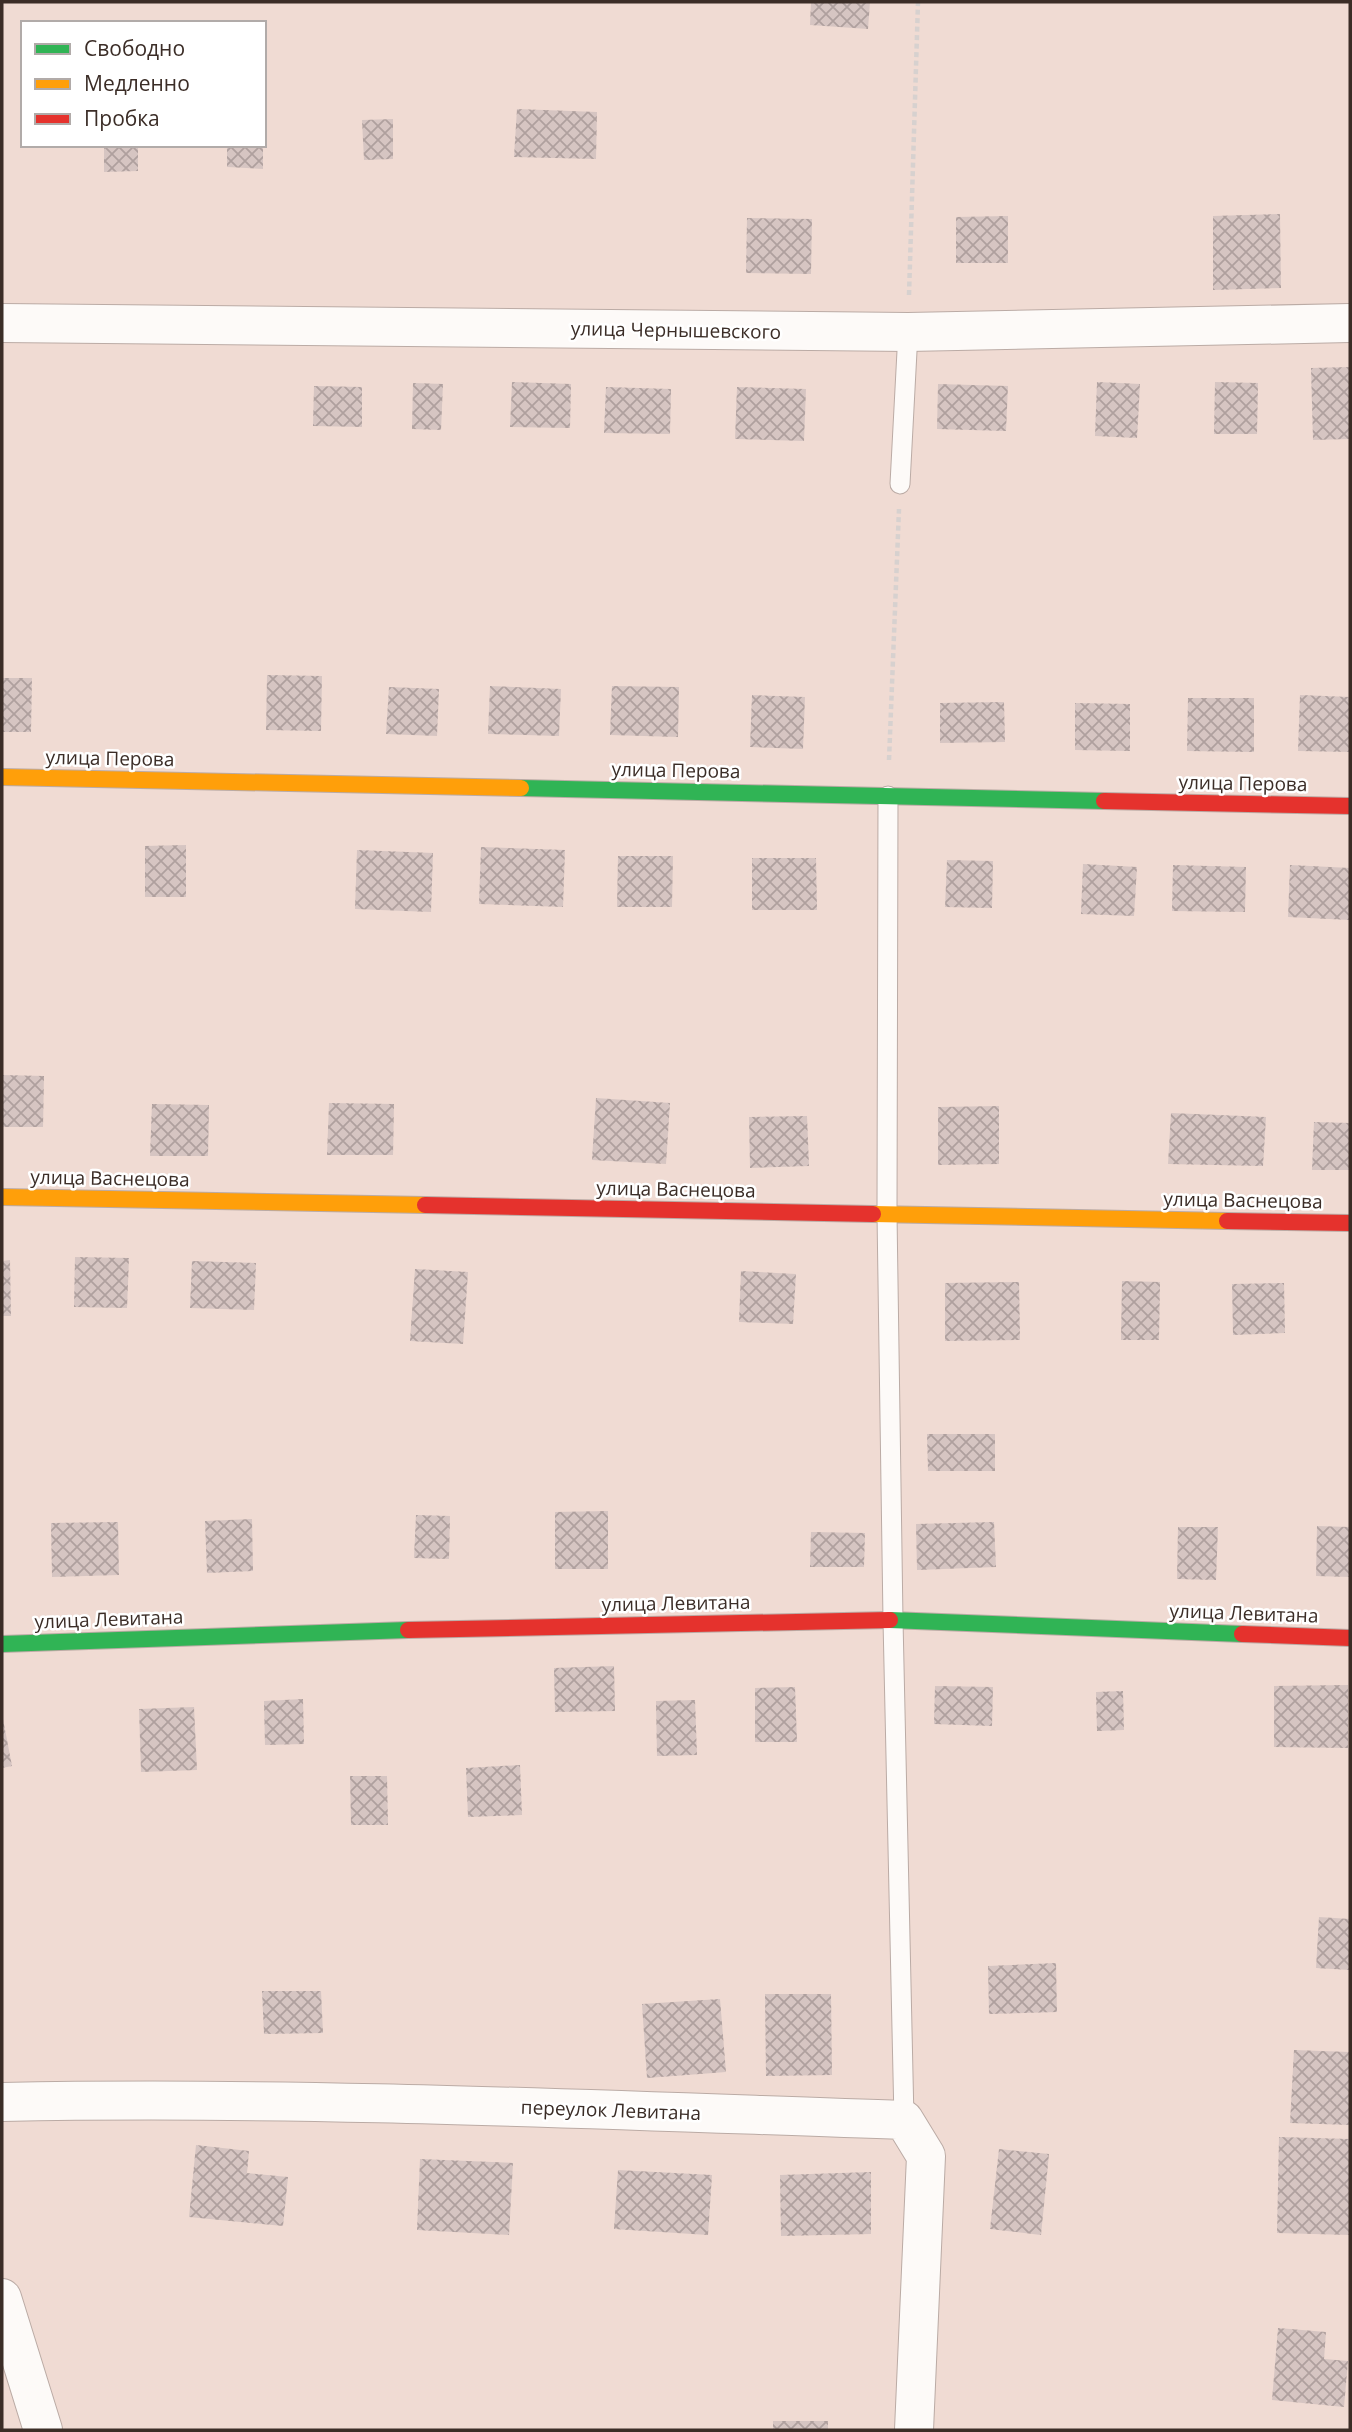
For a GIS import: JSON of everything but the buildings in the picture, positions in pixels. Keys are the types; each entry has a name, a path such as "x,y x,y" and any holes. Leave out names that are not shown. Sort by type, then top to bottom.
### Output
{"street":[{"name":"улица Чернышевского","path":"2,323 908,332 1350,323"},
{"name":"улица Перова","path":"2,777 1350,806"},
{"name":"улица Васнецова","path":"2,1197 1350,1223"},
{"name":"улица Левитана","path":"2,1644 394,1630 893,1620 1350,1638"},
{"name":"переулок Левитана","path":"2,2102 156,2099 450,2104 904,2120"},
{"path":"904,2120 926,2156 914,2430"},
{"path":"2,2298 43,2430"}],"lane":[{"path":"900,484 908,332"},
{"path":"888,796 887,1214 904,2120"}],"path":[{"path":"908,332 918,2"},
{"path":"888,796 900,484"}],"traffic: fast":[{"path":"521,788 1104,801"},
{"path":"890,1620 1242,1634"},
{"path":"2,1644 408,1630"}],"traffic: slow":[{"path":"2,777 521,788"},
{"path":"2,1197 425,1205"},
{"path":"873,1214 1227,1221"}],"traffic: jam":[{"path":"1104,801 1350,806"},
{"path":"425,1205 873,1214"},
{"path":"1227,1221 1350,1223"},
{"path":"408,1630 890,1620"},
{"path":"1242,1634 1350,1638"}]}
